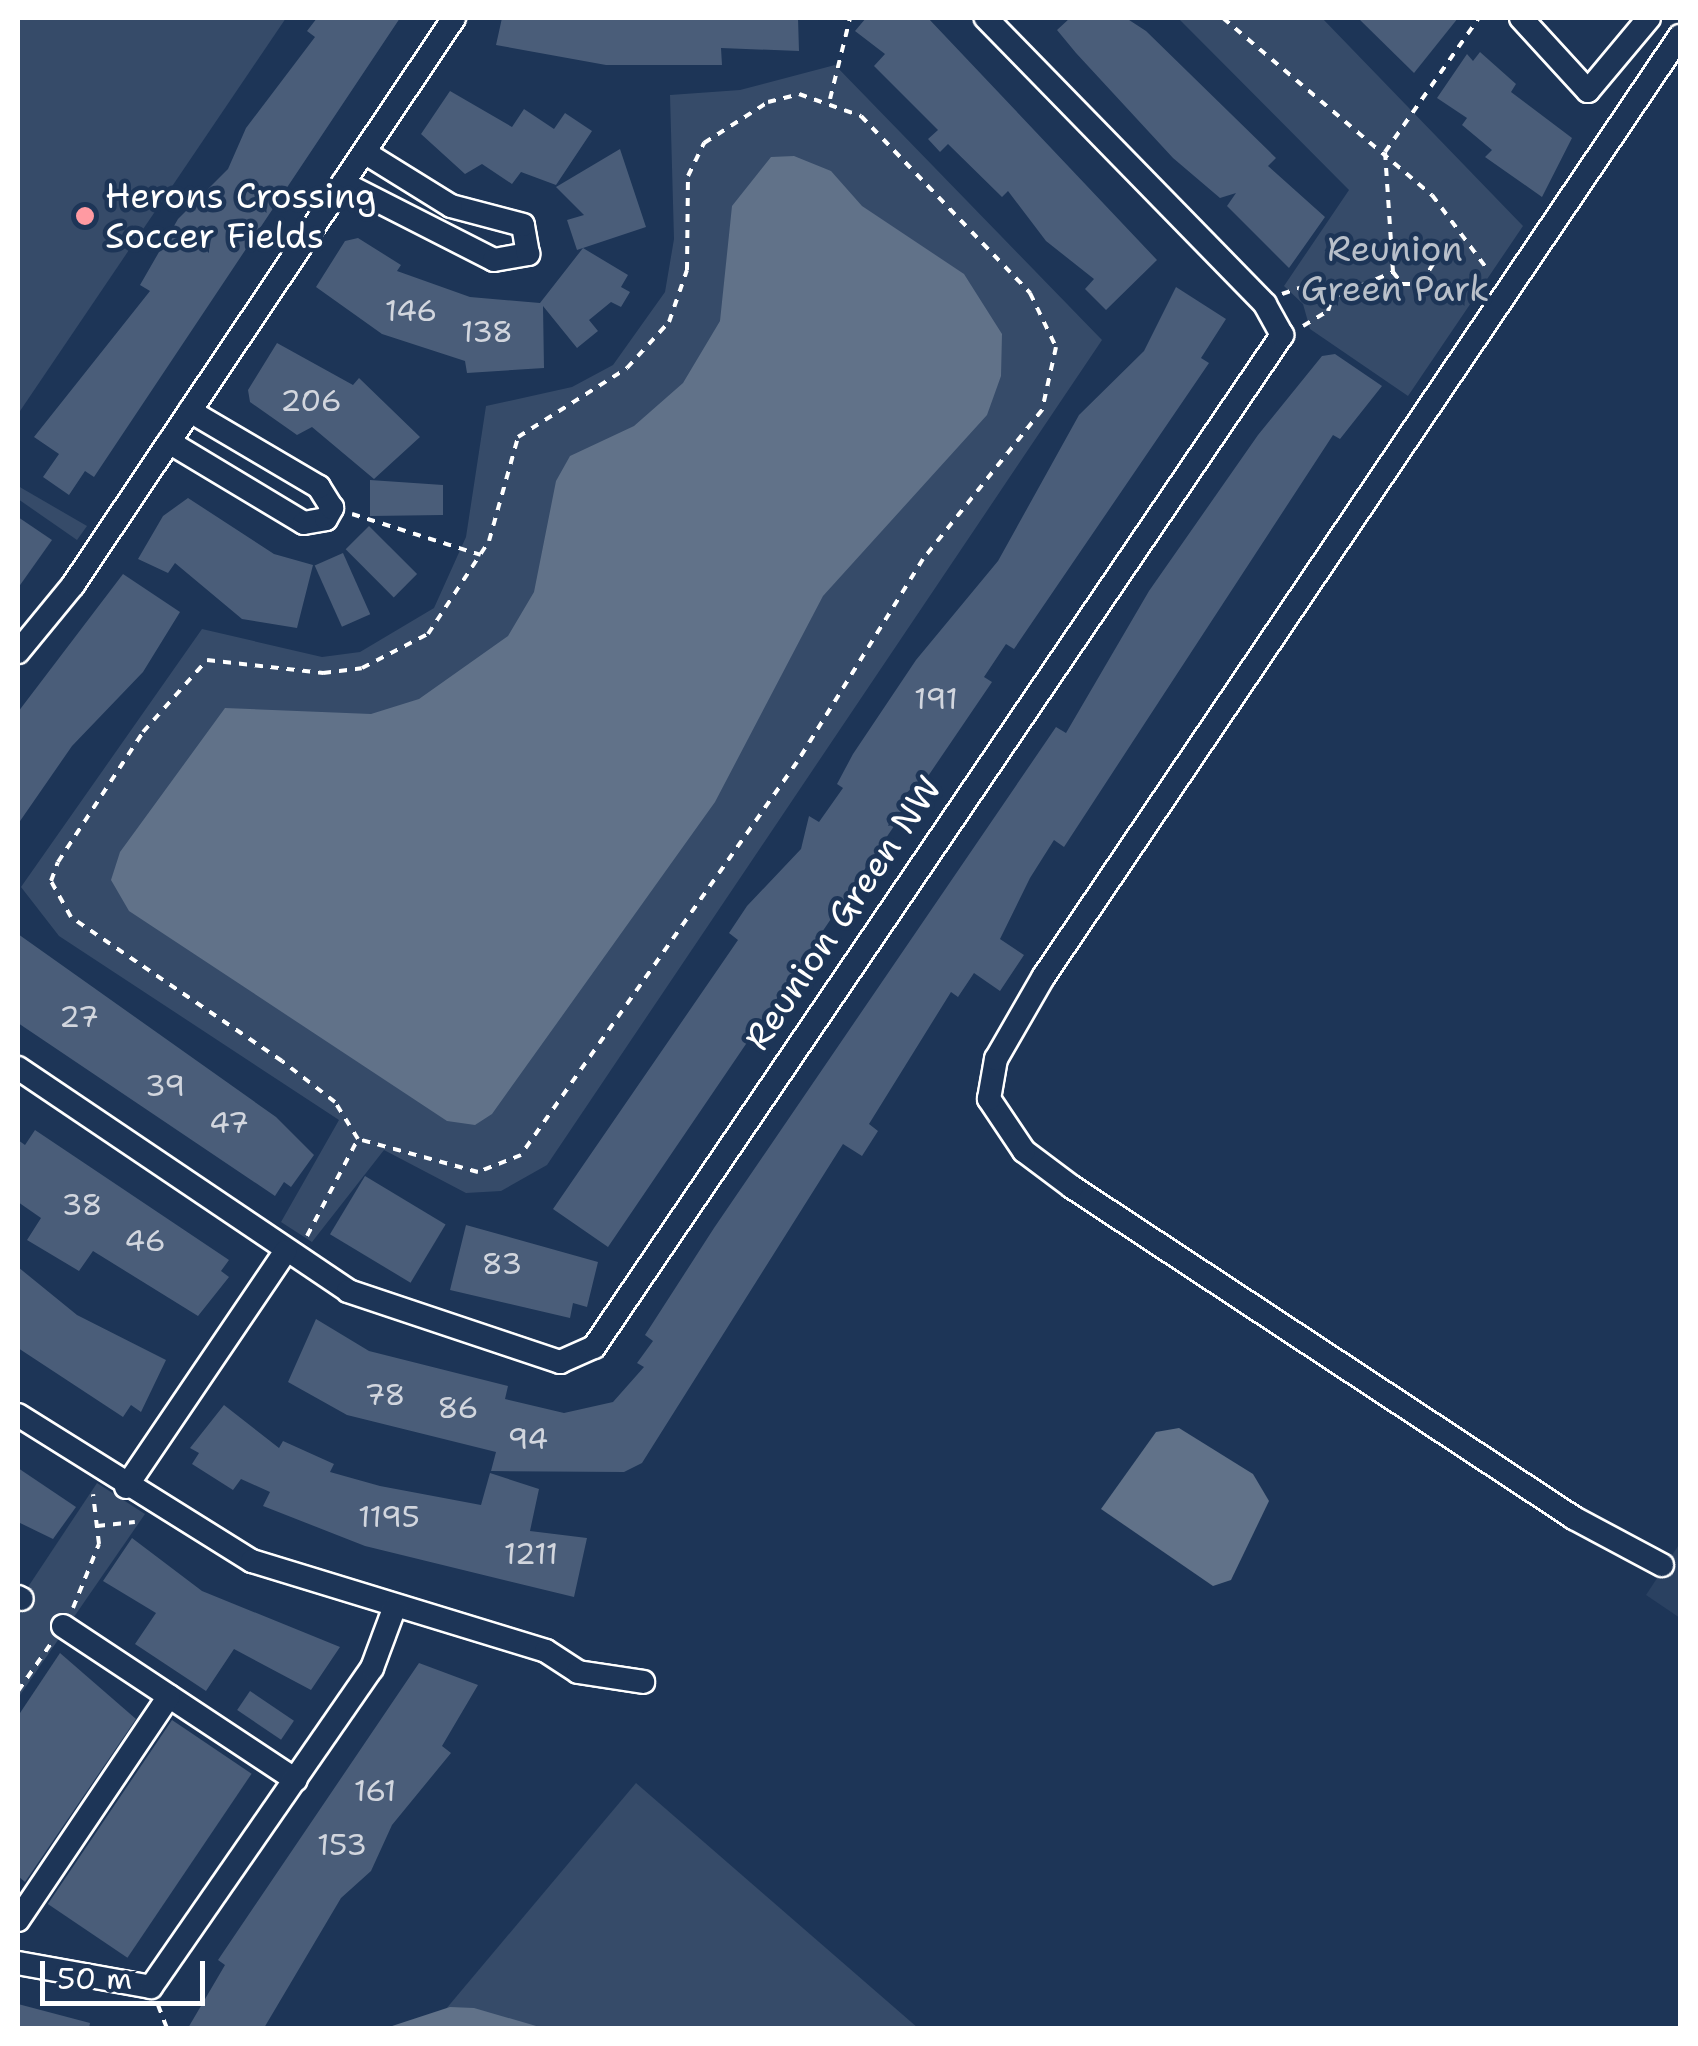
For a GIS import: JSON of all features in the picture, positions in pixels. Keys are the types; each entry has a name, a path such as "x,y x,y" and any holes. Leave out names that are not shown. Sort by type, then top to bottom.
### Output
{"street":[{"path":"18,652 169,442 454,18"},
{"path":"986,18 1265,304 1282,335"},
{"path":"1521,18 1588,91 1649,18"},
{"path":"1662,1565 1574,1518 1072,1187 1024,1151 989,1099 996,1059 1044,976 1680,36"},
{"path":"343,183 481,255 512,262 528,254 522,226 452,206 364,152"},
{"name":"Reunion Green NW","path":"18,1068 290,1256 390,1311 560,1362 594,1347 1282,335"},
{"path":"169,442 304,523 332,508 319,487 190,411"},
{"path":"126,1487 290,1256"},
{"path":"18,1415 126,1487 252,1561 394,1609 546,1651 578,1672 643,1682"},
{"path":"18,1963 151,1986 372,1668 394,1609"},
{"path":"63,1626 296,1780"},
{"path":"18,1920 170,1696"}],"path":[{"path":"830,99 850,18"},
{"path":"1223,18 1432,194 1464,244 1488,270"},
{"path":"1464,244 1438,256 1434,277 1421,284 1402,284 1393,272 1384,152 1479,18"},
{"path":"830,99 861,116 1030,293 1056,348 1042,410 923,558 797,762 521,1155 478,1172 358,1139 335,1102 295,1071 71,917 51,881 144,732 207,660 294,674 362,668 428,634 481,555 518,437 627,368 669,322 687,270 688,176 704,143 768,102 830,99"},
{"path":"1265,304 1295,286 1332,298 1393,272"},
{"path":"1282,335 1328,312 1332,298"},
{"path":"332,508 481,555"},
{"path":"290,1256 358,1139"},
{"path":"18,1691 63,1626 91,1572 97,1526 93,1494"},
{"path":"97,1526 135,1522"}],"shaded area":[{"path":"794,156 831,171 862,206 964,274 1002,334 1001,376 987,415 823,596 715,802 492,1114 475,1125 447,1121 129,911 111,880 120,852 225,708 371,714 419,699 508,636 534,592 556,481 570,456 634,426 683,383 720,321 732,206 771,157"},
{"path":"1179,1428 1253,1474 1269,1501 1231,1580 1213,1586 1101,1509 1156,1432"},
{"path":"1680,1543 1680,1618 1646,1595"},
{"path":"450,2007 474,2008 543,2028 386,2028"}],"green space":[{"name":"Herons Crossing Soccer Fields","path":"18,18 286,18 18,414"},
{"name":"Reunion Green Park","path":"1178,18 1322,18 1523,226 1408,396 1310,329 1303,304 1284,286 1349,190"},
{"path":"835,65 1102,340 547,1165 501,1191 466,1193 384,1150 312,1242 281,1222 339,1120 59,936 21,887 202,629 322,657 360,652 434,608 466,537 486,406 572,387 613,365 665,292 674,239 670,95 740,90"},
{"path":"18,486 87,526 77,540 18,499"},
{"path":"97,1483 145,1514 18,1698 18,1602"},
{"path":"636,1783 918,2028 430,2028"}],"building":[{"path":"317,18 400,18 94,477 85,471 69,495 43,477 59,454 34,437 150,291 140,285 178,219 228,169 246,128 315,37 307,31"},
{"path":"502,18 798,18 799,51 721,48 722,65 606,65 496,45"},
{"path":"866,18 928,18 1157,260 1106,310 1085,289 1094,279 1046,241 1008,191 1002,197 948,144 940,152 928,139 938,130 874,66 885,54 855,31"},
{"path":"1070,18 1126,18 1146,31 1276,158 1268,166 1325,217 1289,268 1227,206 1236,193 1220,198 1173,158 1076,53 1057,30"},
{"path":"1358,18 1458,18 1414,73"},
{"path":"1480,52 1516,84 1511,92 1572,138 1542,197 1485,157 1492,150 1462,125 1467,118 1437,98 1467,54 1473,61"},
{"path":"450,91 512,127 524,109 554,129 565,113 592,131 556,185 521,172 512,184 482,164 465,174 421,134"},
{"path":"620,149 646,227 577,250 567,220 584,215 556,187"},
{"path":"358,238 401,265 397,271 470,297 540,303 583,248 628,275 621,287 630,292 621,307 611,302 589,320 598,331 577,348 543,306 544,368 467,373 465,361 382,334 316,287 345,241"},
{"path":"1176,287 1226,319 1201,358 1209,363 1014,649 1006,644 984,677 992,682 608,1247 553,1209 738,940 729,933 747,906 801,849 809,816 819,822 843,788 837,784 853,754 916,660 998,561 1079,415 1144,351"},
{"path":"277,343 353,385 359,378 420,437 374,479 312,427 297,435 250,402 248,390"},
{"path":"1335,354 1382,386 1340,439 1333,435 1064,847 1054,840 1030,878 1000,939 1024,955 1000,991 974,973 958,997 951,992 869,1124 878,1131 862,1156 843,1144 642,1463 624,1472 491,1471 496,1452 347,1415 288,1382 316,1319 369,1351 508,1386 505,1399 564,1413 613,1402 644,1367 637,1363 653,1341 645,1335 714,1228 1056,727 1066,733 1149,591 1258,435 1322,356"},
{"path":"370,480 443,485 443,515 370,516"},
{"path":"188,498 274,554 313,565 297,628 242,619 175,563 168,573 138,559 163,516"},
{"path":"18,517 52,540 18,588"},
{"path":"369,526 417,574 394,597 346,549"},
{"path":"343,553 370,614 342,627 315,566"},
{"path":"123,574 180,612 143,672 72,746 18,824 18,712"},
{"path":"18,934 276,1117 314,1155 291,1187 284,1182 275,1196 18,1023"},
{"path":"35,1130 229,1260 221,1271 229,1277 198,1316 93,1251 79,1271 27,1240 41,1218 18,1202 18,1140 25,1145"},
{"path":"365,1176 446,1224 411,1283 330,1234"},
{"path":"466,1225 598,1262 587,1307 573,1303 570,1318 450,1290"},
{"path":"18,1267 77,1315 166,1360 141,1412 131,1405 123,1417 18,1348"},
{"path":"224,1405 279,1448 283,1441 334,1464 330,1472 380,1486 481,1505 490,1473 539,1489 530,1531 587,1538 574,1597 365,1546 263,1506 270,1492 241,1479 233,1490 192,1464 199,1453 190,1448"},
{"path":"18,1468 76,1507 53,1539 18,1522"},
{"path":"132,1538 202,1591 340,1647 311,1690 234,1649 206,1691 135,1644 156,1613 103,1581"},
{"path":"60,1653 136,1719 25,1882 18,1876 18,1716"},
{"path":"419,1663 478,1685 442,1746 451,1753 392,1825 371,1871 341,1898 264,2028 188,2028 225,1965 218,1960"},
{"path":"250,1691 294,1721 281,1740 237,1710"},
{"path":"172,1720 252,1774 127,1958 48,1904"},
{"path":"18,2004 90,2023 89,2028 18,2028"}],"place":[{"name":"Herons Crossing Soccer Fields","path":"85,216"}]}
